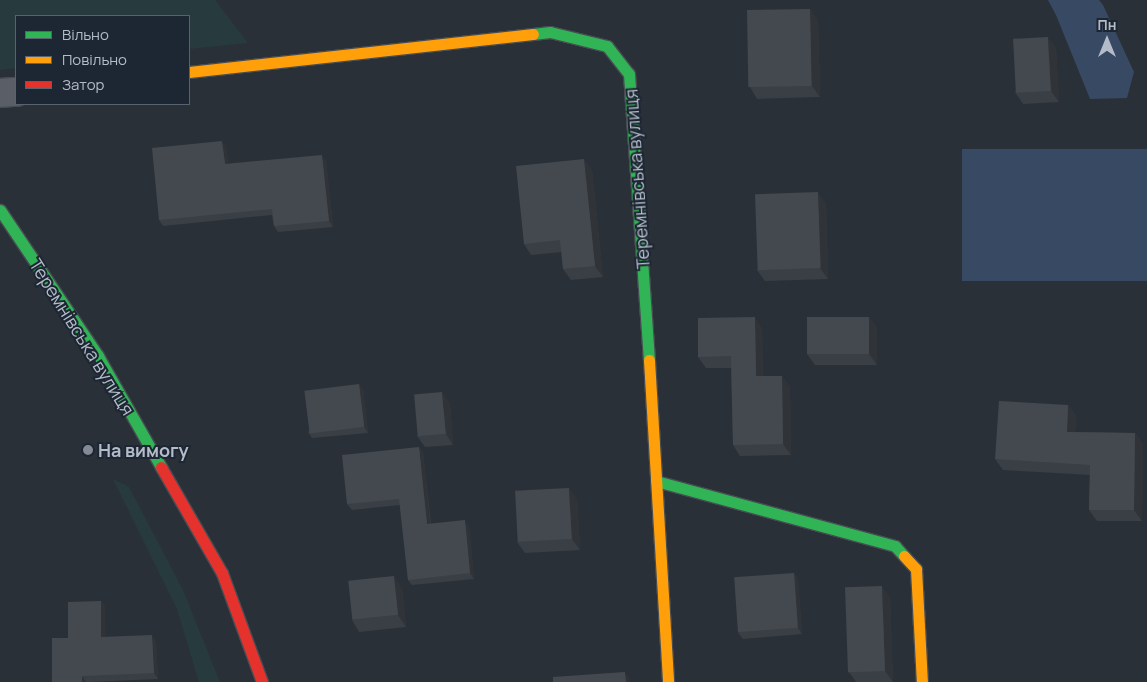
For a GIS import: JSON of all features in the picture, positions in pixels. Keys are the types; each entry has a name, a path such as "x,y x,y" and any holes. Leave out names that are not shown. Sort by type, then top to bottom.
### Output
{"street":[{"name":"Теремнівська вулиця","path":"190,72 550,32 607,46 629,74 668,682"},
{"path":"0,94 15,92"},
{"name":"Теремнівська вулиця","path":"0,210 98,356 222,573 262,682"},
{"path":"656,481 895,546 916,569 922,682"}],"green space":[{"path":"0,0 215,0 248,43 190,49 190,15 15,15 15,68 0,70"},
{"path":"113,479 129,487 183,590 220,682 199,682 177,609"}],"water":[{"path":"1048,0 1099,0 1134,72 1127,98 1090,99 1056,15"},
{"path":"962,149 1147,149 1147,281 962,281"}],"building":[{"path":"810,9 811,86 748,87 747,10"},
{"path":"1048,37 1051,91 1016,93 1013,39"},
{"path":"222,141 225,164 322,155 329,221 274,226 272,209 159,220 152,148"},
{"path":"584,159 595,266 563,269 560,240 524,244 516,166"},
{"path":"818,192 821,268 758,270 755,194"},
{"path":"755,317 756,376 782,376 783,444 733,445 731,356 698,357 698,318"},
{"path":"807,317 869,317 869,354 807,354"},
{"path":"359,384 364,427 310,433 304,391"},
{"path":"442,392 446,434 418,436 414,394"},
{"path":"999,401 1068,405 1067,432 1135,433 1134,510 1089,510 1090,465 995,459"},
{"path":"419,447 427,524 465,520 470,573 408,580 399,499 347,504 342,455"},
{"path":"569,488 572,539 518,542 515,491"},
{"path":"794,573 798,628 738,632 734,577"},
{"path":"394,576 398,615 352,620 348,581"},
{"path":"882,586 885,671 848,672 845,587"},
{"path":"101,601 101,637 152,635 154,673 82,676 82,682 52,682 52,638 68,638 68,602"},
{"path":"625,672 626,682 553,682 553,677"}],"traffic: fast":[{"path":"533,34 550,32 607,46 629,74 649,360"},
{"path":"0,210 98,356 161,467"},
{"path":"656,481 895,546 904,556"}],"traffic: slow":[{"path":"190,72 533,34"},
{"path":"649,360 668,682"},
{"path":"904,556 916,569 922,682"}],"traffic: jam":[{"path":"161,467 222,573 262,682"}],"place":[{"name":"На вимогу","path":"88,450"}]}
